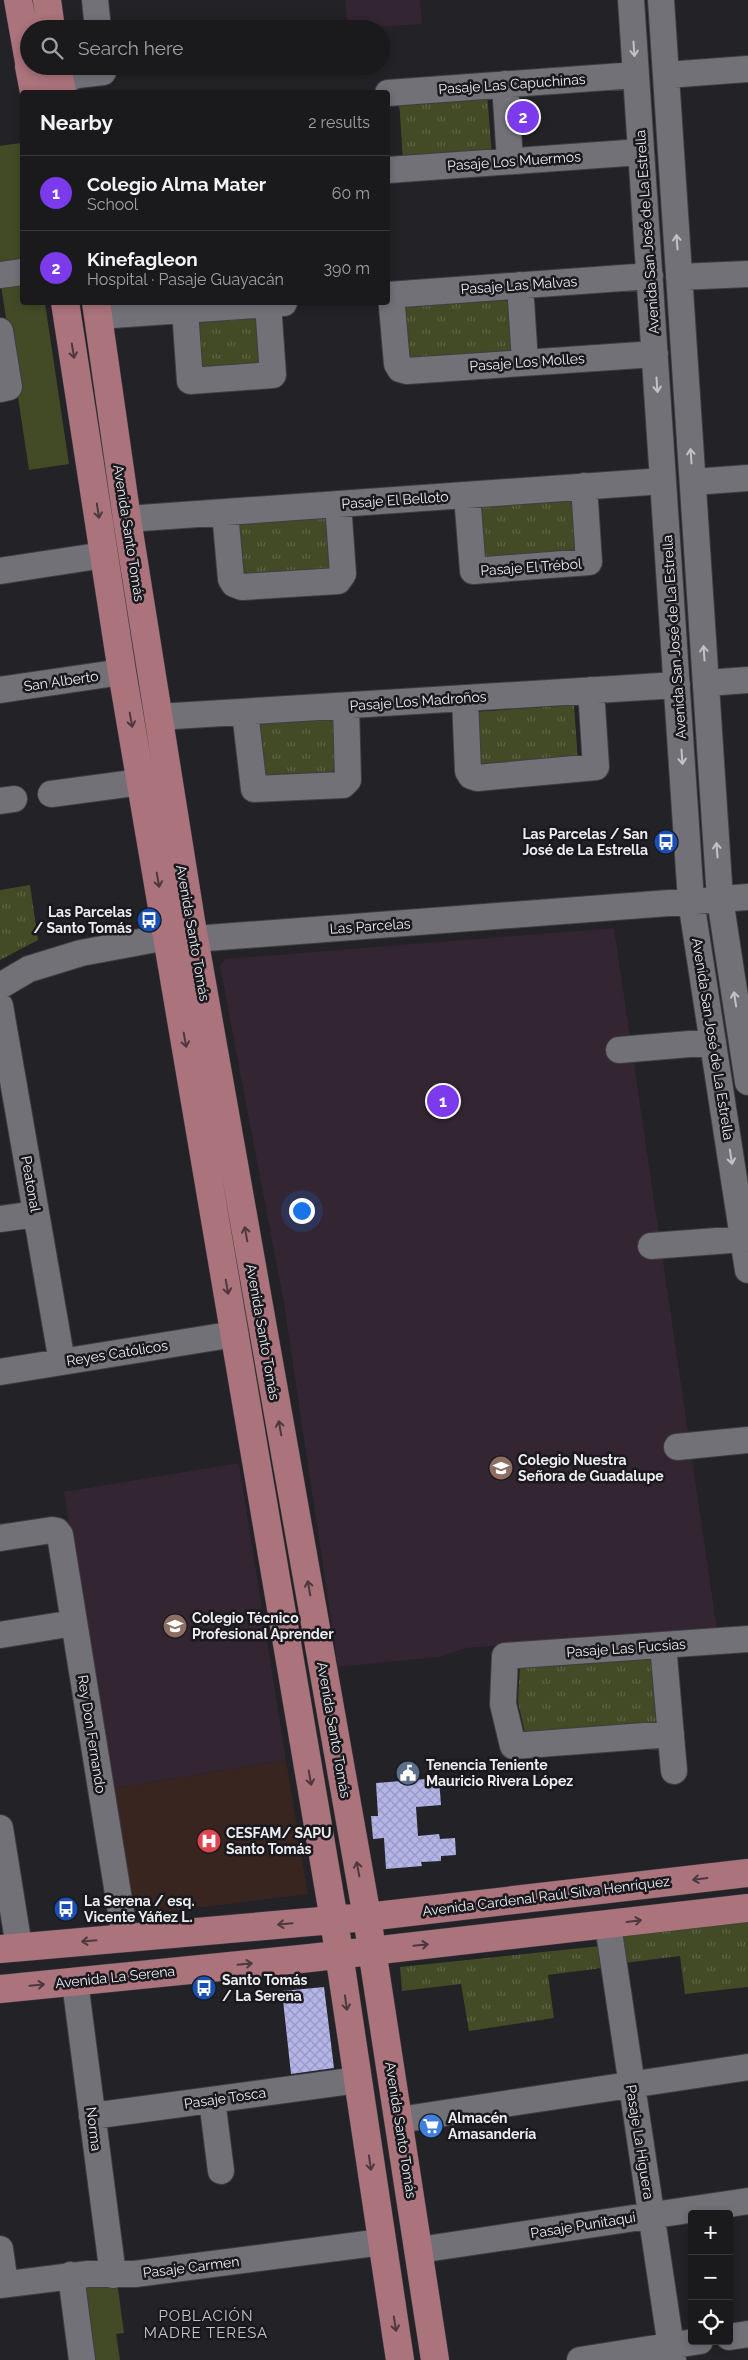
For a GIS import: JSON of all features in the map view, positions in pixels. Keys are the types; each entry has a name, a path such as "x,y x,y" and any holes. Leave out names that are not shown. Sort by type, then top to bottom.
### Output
{"main road":[{"path":"18,0 22,20"},
{"path":"46,0 49,20"},
{"path":"31,75 34,90"},
{"name":"Avenida Santo Tomás","path":"65,305 122,672 234,1334 354,1953 399,2120 435,2360"},
{"name":"Avenida Santo Tomás","path":"97,309 127,519 348,1919"},
{"name":"Avenida Cardenal Raúl Silva Henríquez","path":"348,1919 748,1873"},
{"path":"354,1953 748,1908"},
{"path":"9,1948 348,1919"},
{"name":"Avenida Santo Tomás","path":"354,1953 358,2080 400,2360"},
{"name":"Avenida La Serena","path":"0,1989 354,1953"}],"street":[{"path":"95,0 97,20"},
{"name":"Avenida San José de La Estrella","path":"631,0 692,901 748,1270"},
{"name":"Avenida San José de La Estrella","path":"661,0 720,899 745,1041 748,1082"},
{"path":"666,75 748,69"},
{"path":"60,80 77,75"},
{"name":"Pasaje Las Capuchinas","path":"390,93 636,75"},
{"path":"505,84 510,162"},
{"name":"Pasaje Los Muermos","path":"390,170 641,152"},
{"path":"0,276 20,272"},
{"path":"680,278 748,274"},
{"name":"Pasaje Las Malvas","path":"390,295 650,276"},
{"path":"520,285 525,362"},
{"name":"Pasaje Los Molles","path":"390,295 397,364 400,369 407,371 655,354"},
{"path":"97,309 185,310 250,305"},
{"path":"185,310 190,381 273,375 276,305"},
{"path":"0,331 9,387 0,389"},
{"path":"693,482 748,478"},
{"name":"Pasaje El Belloto","path":"127,519 663,481"},
{"name":"Pasaje El Trébol","path":"467,495 473,571 570,564 590,562 584,486"},
{"path":"225,512 231,578 234,584 242,587 338,581 342,579 343,574 338,504"},
{"path":"0,571 104,555"},
{"name":"San Alberto","path":"0,690 122,672"},
{"path":"706,683 748,680"},
{"name":"Pasaje Los Madroños","path":"158,717 677,685"},
{"path":"465,698 468,771 471,776 477,778 596,767 591,690"},
{"path":"245,712 254,789 306,787 347,783 346,706"},
{"path":"50,794 141,782"},
{"name":"Las Parcelas","path":"0,986 29,969 63,957 167,937 194,939 748,897"},
{"name":"Peatonal","path":"0,1006 62,1362"},
{"path":"619,1050 713,1042"},
{"path":"0,1219 36,1214"},
{"path":"651,1246 743,1239"},
{"name":"Reyes Católicos","path":"0,1372 234,1334"},
{"path":"677,1447 748,1440"},
{"name":"Rey Don Fernando","path":"0,1538 57,1530 60,1534 126,1938"},
{"path":"0,1635 74,1624"},
{"name":"Pasaje Las Fucsias","path":"671,1734 513,1746 503,1704 504,1656 748,1640"},
{"path":"663,1645 674,1771"},
{"path":"0,1828 9,1948"},
{"name":"Pasaje La Higuera","path":"608,1924 672,2353"},
{"name":"Norma","path":"74,1982 113,2275"},
{"path":"399,2120 748,2067"},
{"name":"Pasaje Tosca","path":"92,2116 358,2080"},
{"path":"212,2100 221,2171"},
{"name":"Pasaje Punitaqui","path":"419,2250 748,2201"},
{"name":"Pasaje Carmen","path":"2,2284 71,2275 113,2275 382,2242"},
{"path":"0,2249 2,2284"},
{"path":"71,2275 82,2360"},
{"path":"733,2336 748,2334"},
{"path":"580,2360 672,2353 691,2345"}],"shaded area":[{"path":"345,0 420,0 422,24 390,26 390,20 347,20"},
{"path":"614,928 717,1629 466,1648 439,1657 338,1667 284,1304 220,966 225,959"},
{"name":"Colegio Técnico Profesional Aprender","path":"239,1463 286,1760 111,1789 64,1492"},
{"name":"CESFAM/ SAPU Santo Tomás","path":"286,1760 308,1894 131,1916 111,1789"}],"green space":[{"path":"487,93 492,156 403,161 399,99"},
{"path":"20,143 20,262 0,266 0,146"},
{"path":"20,282 20,305 45,305 69,464 29,470 1,285"},
{"path":"516,298 519,352 408,358 405,305"},
{"path":"263,315 267,364 200,369 196,320"},
{"path":"576,490 580,553 480,560 476,497"},
{"path":"330,508 334,575 242,581 237,514"},
{"path":"574,705 578,761 478,768 474,712"},
{"path":"337,718 340,771 256,777 253,724"},
{"path":"30,885 38,940 0,960 0,890"},
{"path":"654,1654 659,1723 525,1733 518,1702 520,1665"},
{"path":"748,1919 748,1987 685,1994 680,1956 624,1963 621,1935"},
{"path":"600,1946 602,1968 548,1975 554,2018 469,2031 461,1984 402,1991 400,1967"},
{"path":"117,2281 124,2333 116,2334 120,2360 88,2360 79,2286"}],"building":[{"path":"439,1778 441,1805 416,1807 418,1836 439,1834 440,1839 455,1838 456,1855 441,1856 441,1861 421,1862 422,1866 386,1869 384,1838 373,1839 371,1816 378,1816 376,1783"},
{"path":"324,1987 334,2068 291,2074 282,1991"}],"place":[{"name":"Kinefagleon","path":"523,117"},
{"name":"Las Parcelas / San José de La Estrella","path":"666,842"},
{"name":"Las Parcelas / Santo Tomás","path":"149,920"},
{"name":"Colegio Alma Mater","path":"443,1101"},
{"name":"Colegio Nuestra Señora de Guadalupe","path":"501,1468"},
{"name":"Colegio Técnico Profesional Aprender","path":"175,1626"},
{"name":"Tenencia Teniente Mauricio Rivera López","path":"408,1773"},
{"name":"CESFAM/ SAPU Santo Tomás","path":"209,1841"},
{"name":"La Serena / esq. Vicente Yáñez L.","path":"66,1909"},
{"name":"Santo Tomás / La Serena","path":"204,1988"},
{"name":"Almacén Amasandería","path":"431,2126"}],"district":[{"name":"POBLACIÓN MADRE TERESA","path":"206,2324"}]}
